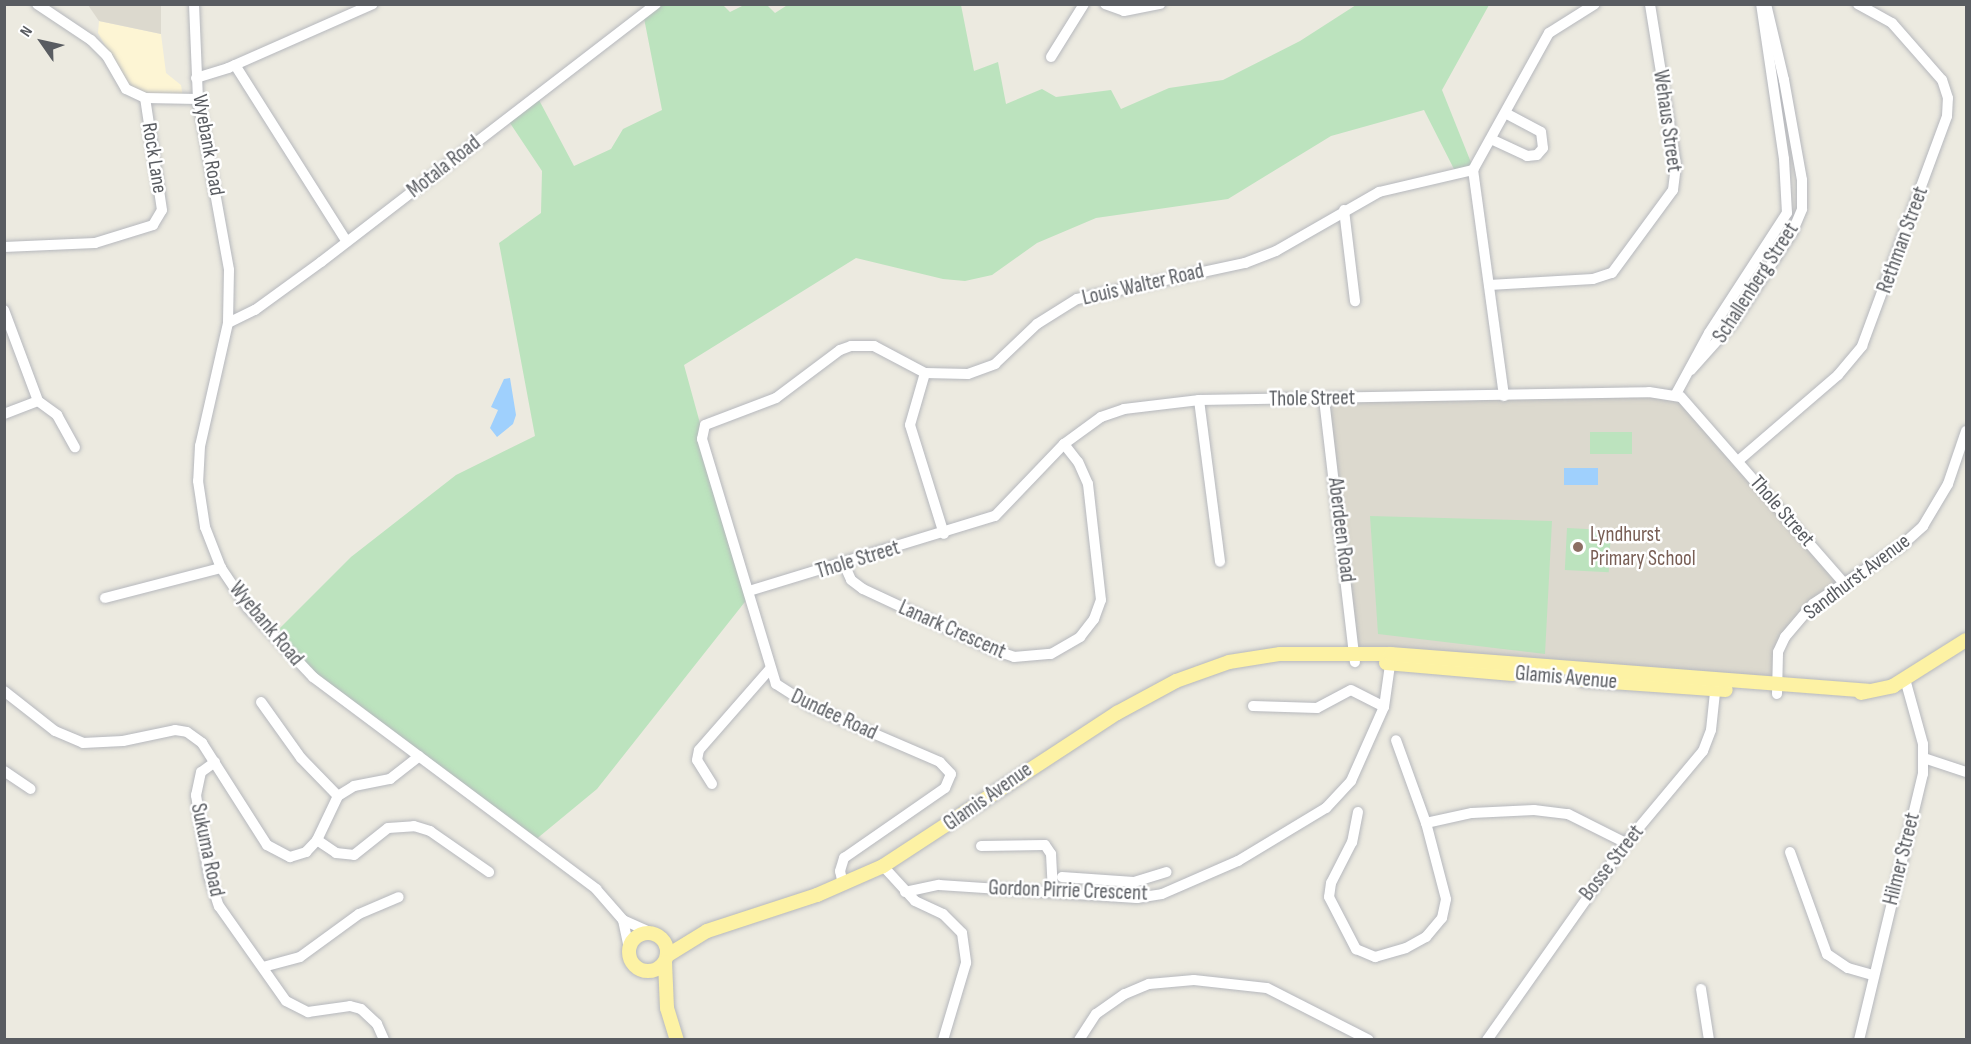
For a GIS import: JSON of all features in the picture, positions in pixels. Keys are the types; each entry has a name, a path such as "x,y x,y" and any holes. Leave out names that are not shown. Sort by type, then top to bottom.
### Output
{"main road":[{"name":"Glamis Avenue","path":"666,958 707,931 843,884 883,866 1117,713 1199,672 1264,657 1355,658 1715,686 1868,691 1905,679 1966,640"},
{"name":"Glamis Avenue","path":"656,934 707,931"},
{"path":"667,1008 666,958 656,934 637,936 629,948 632,962 644,970 667,1008 677,1040"},
{"path":"644,970 656,970 666,958"}],"street":[{"path":"37,4 91,40 107,56 126,89 145,98"},
{"name":"Wyebank Road","path":"194,4 198,99 227,248 230,292 228,322 200,446 198,481 205,527 221,568 248,608 313,678 585,880 623,920 656,934"},
{"path":"196,78 234,65 373,4"},
{"name":"Motala Road","path":"228,322 255,310 347,242 656,4"},
{"path":"1051,57 1084,4"},
{"path":"1105,4 1124,11 1160,4"},
{"path":"1504,396 1473,170 1493,140 1549,33 1595,4"},
{"name":"Wehaus Street","path":"1489,285 1506,281 1593,279 1612,273 1673,190 1676,165 1650,4"},
{"name":"Schallenberg Street","path":"1676,394 1709,333 1780,228 1788,207 1763,4"},
{"name":"Rethman Street","path":"1738,461 1838,375 1862,346 1947,116 1948,93 1938,75 1892,23 1858,4"},
{"path":"234,65 347,242"},
{"name":"Rock Lane","path":"10,248 95,243 133,232 157,220 162,205 145,98 198,99"},
{"path":"1493,140 1527,156 1537,155 1543,148 1541,132 1506,113"},
{"name":"Louis Walter Road","path":"704,428 710,421 776,398 840,350 852,346 874,346 925,373 956,375 985,368 1001,359 1037,324 1077,299 1245,263 1276,251 1344,210 1398,186 1473,170"},
{"path":"1344,210 1355,301"},
{"path":"4,259 10,248"},
{"path":"4,310 38,401 57,415 75,447"},
{"path":"925,373 910,425 944,534"},
{"name":"Thole Street","path":"749,591 944,534 1001,512 1064,444 1112,411 1199,400 1676,394 1738,461 1844,583"},
{"name":"Aberdeen Road","path":"1324,399 1355,658"},
{"path":"1199,400 1220,562"},
{"path":"4,414 38,401"},
{"name":"Dundee Road","path":"704,428 702,439 749,591 770,669 779,688 792,697 940,762 951,774 945,788 844,858 840,871 843,884"},
{"name":"Sandhurst Avenue","path":"1777,689 1778,652 1785,637 1807,610 1901,546 1923,526 1948,484 1966,430"},
{"name":"Lanark Crescent","path":"844,564 850,580 863,589 993,651 1014,657 1051,654 1080,637 1094,619 1101,600 1088,484 1078,462 1064,444"},
{"path":"105,598 221,568"},
{"name":"Gordon Pirrie Crescent","path":"905,892 939,885 1137,898 1162,894 1238,861 1308,820 1340,796 1359,765 1384,707 1390,659"},
{"path":"712,784 697,760 699,750 770,669"},
{"name":"Hilmer Street","path":"1859,1040 1924,759 1905,679"},
{"name":"Bosse Street","path":"1487,1040 1626,843 1704,751 1711,730 1715,686"},
{"path":"1253,706 1317,708 1351,690 1384,707"},
{"path":"4,692 50,728 84,743 98,744 183,730 202,743 274,851 298,855 317,840 338,796 354,786 390,779 419,756"},
{"path":"261,702 301,758 338,796"},
{"path":"1358,812 1352,842 1332,883 1329,897 1356,949 1371,957 1406,948 1426,937 1442,918 1446,899 1444,884 1426,824 1396,740"},
{"path":"1924,759 1966,772"},
{"name":"Sukuma Road","path":"214,762 201,772 195,787 196,815 209,876 219,906 263,967 277,991 293,1007 308,1012 350,1006 361,1009 377,1024 384,1040"},
{"path":"4,771 31,789"},
{"path":"1426,824 1472,813 1534,810 1568,814 1626,843"},
{"path":"317,840 336,853 354,855 388,828 414,826 430,831 489,872"},
{"path":"981,846 1045,845 1051,854 1053,892"},
{"path":"1790,852 1827,954 1848,968 1873,975"},
{"path":"883,866 915,901 952,920 966,944 966,963 943,1040"},
{"path":"1062,877 1134,882 1166,872"},
{"path":"263,967 300,957 359,914 399,897"},
{"path":"623,920 629,948"},
{"path":"1079,1040 1096,1014 1125,994 1149,984 1194,980 1267,988 1370,1040"},
{"path":"1701,989 1709,1040"}],"shaded area":[{"path":"88,5 161,5 161,34 99,21"},
{"path":"99,21 161,34 166,73 181,85 183,97 132,93 98,33"},
{"name":"Lyndhurst Primary School","path":"1675,395 1844,583 1784,637 1775,678 1355,653 1325,399"}],"green space":[{"path":"789,4 961,5 974,71 998,62 1006,104 1042,89 1056,97 1111,90 1121,109 1169,88 1223,80 1300,41 1356,5 1489,5 1442,90 1474,170 1456,173 1424,110 1331,136 1228,199 1096,218 1037,243 992,275 965,281 943,279 856,258 684,365 748,598 597,789 534,841 331,692 273,635 351,557 456,475 535,436 499,243 541,213 542,171 506,117 539,100 574,166 611,149 623,129 662,110 643,13 655,5 723,5 730,12 744,5 767,5 775,13"},
{"path":"1590,432 1632,432 1632,454 1590,454"},
{"path":"1370,516 1552,521 1545,654 1378,634"},
{"path":"1567,528 1611,530 1609,572 1565,570"}],"water":[{"path":"510,378 516,415 513,424 497,437 490,428 498,410 491,407 504,379"},
{"path":"1564,468 1598,468 1598,485 1564,485"}],"place":[{"name":"Lyndhurst Primary School","path":"1578,547"}]}
